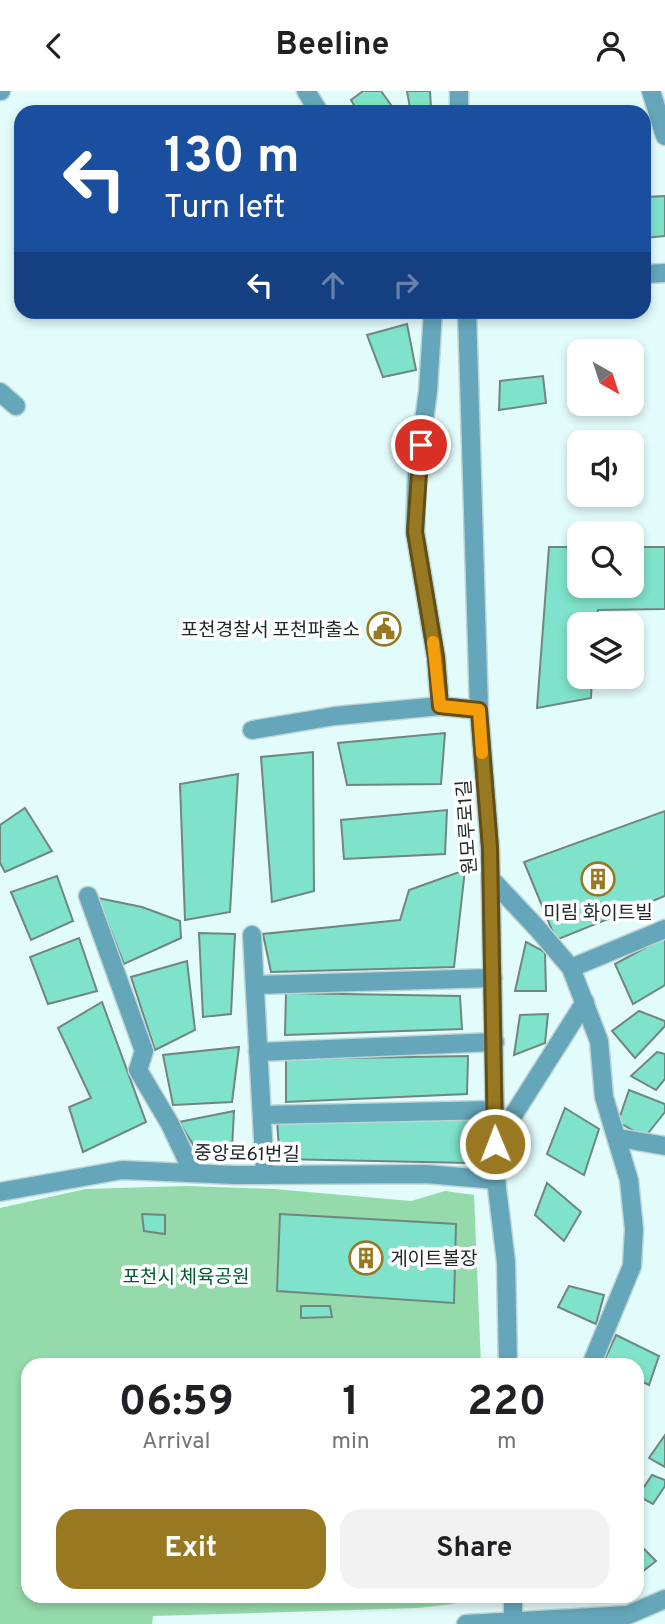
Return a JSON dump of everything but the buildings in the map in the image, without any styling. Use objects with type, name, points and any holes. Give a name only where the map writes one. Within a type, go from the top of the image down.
[{"type":"street","points":[[651,91],[665,136]]},
{"type":"street","points":[[432,319],[428,391],[417,472],[415,532],[436,657],[440,706]]},
{"type":"street","name":"원모루로1길","points":[[467,319],[479,710],[491,879],[496,1180],[506,1262],[508,1358]]},
{"type":"street","points":[[0,392],[16,406]]},
{"type":"street","points":[[252,730],[335,716],[440,706],[479,710]]},
{"type":"street","points":[[491,879],[571,968],[599,1041],[604,1097],[619,1138],[629,1180],[634,1229],[632,1266],[594,1358]]},
{"type":"street","points":[[88,896],[144,1051],[138,1070],[170,1124],[193,1173]]},
{"type":"street","points":[[571,968],[665,929]]},
{"type":"street","points":[[252,935],[265,1175]]},
{"type":"street","points":[[255,985],[493,978]]},
{"type":"street","points":[[495,1144],[556,1043],[585,1002]]},
{"type":"street","points":[[258,1052],[495,1042]]},
{"type":"street","points":[[262,1115],[495,1110]]},
{"type":"street","points":[[619,1138],[665,1146]]},
{"type":"street","name":"중앙로61번길","points":[[0,1192],[122,1170],[265,1175],[426,1174],[496,1180]]},
{"type":"street","points":[[466,1624],[628,1615],[665,1599]]},
{"type":"street","points":[[513,1603],[513,1621]]},
{"type":"green space","name":"포천시 체육공원","points":[[186,1186],[274,1189],[411,1201],[445,1191],[474,1195],[481,1358],[21,1358],[21,1603],[455,1603],[418,1608],[153,1616],[152,1624],[0,1624],[0,1208],[86,1189]]},
{"type":"slow traffic","points":[[433,642],[440,706],[479,710],[482,753]]},
{"type":"place","name":"포천경찰서 포천파출소","points":[[384,629]]},
{"type":"place","name":"미림 화이트빌","points":[[598,879]]},
{"type":"place","name":"게이트볼장","points":[[366,1258]]},
{"type":"route","points":[[421,445],[417,472],[415,532],[436,657],[440,706],[479,710],[490,848],[495,1144]]}]
